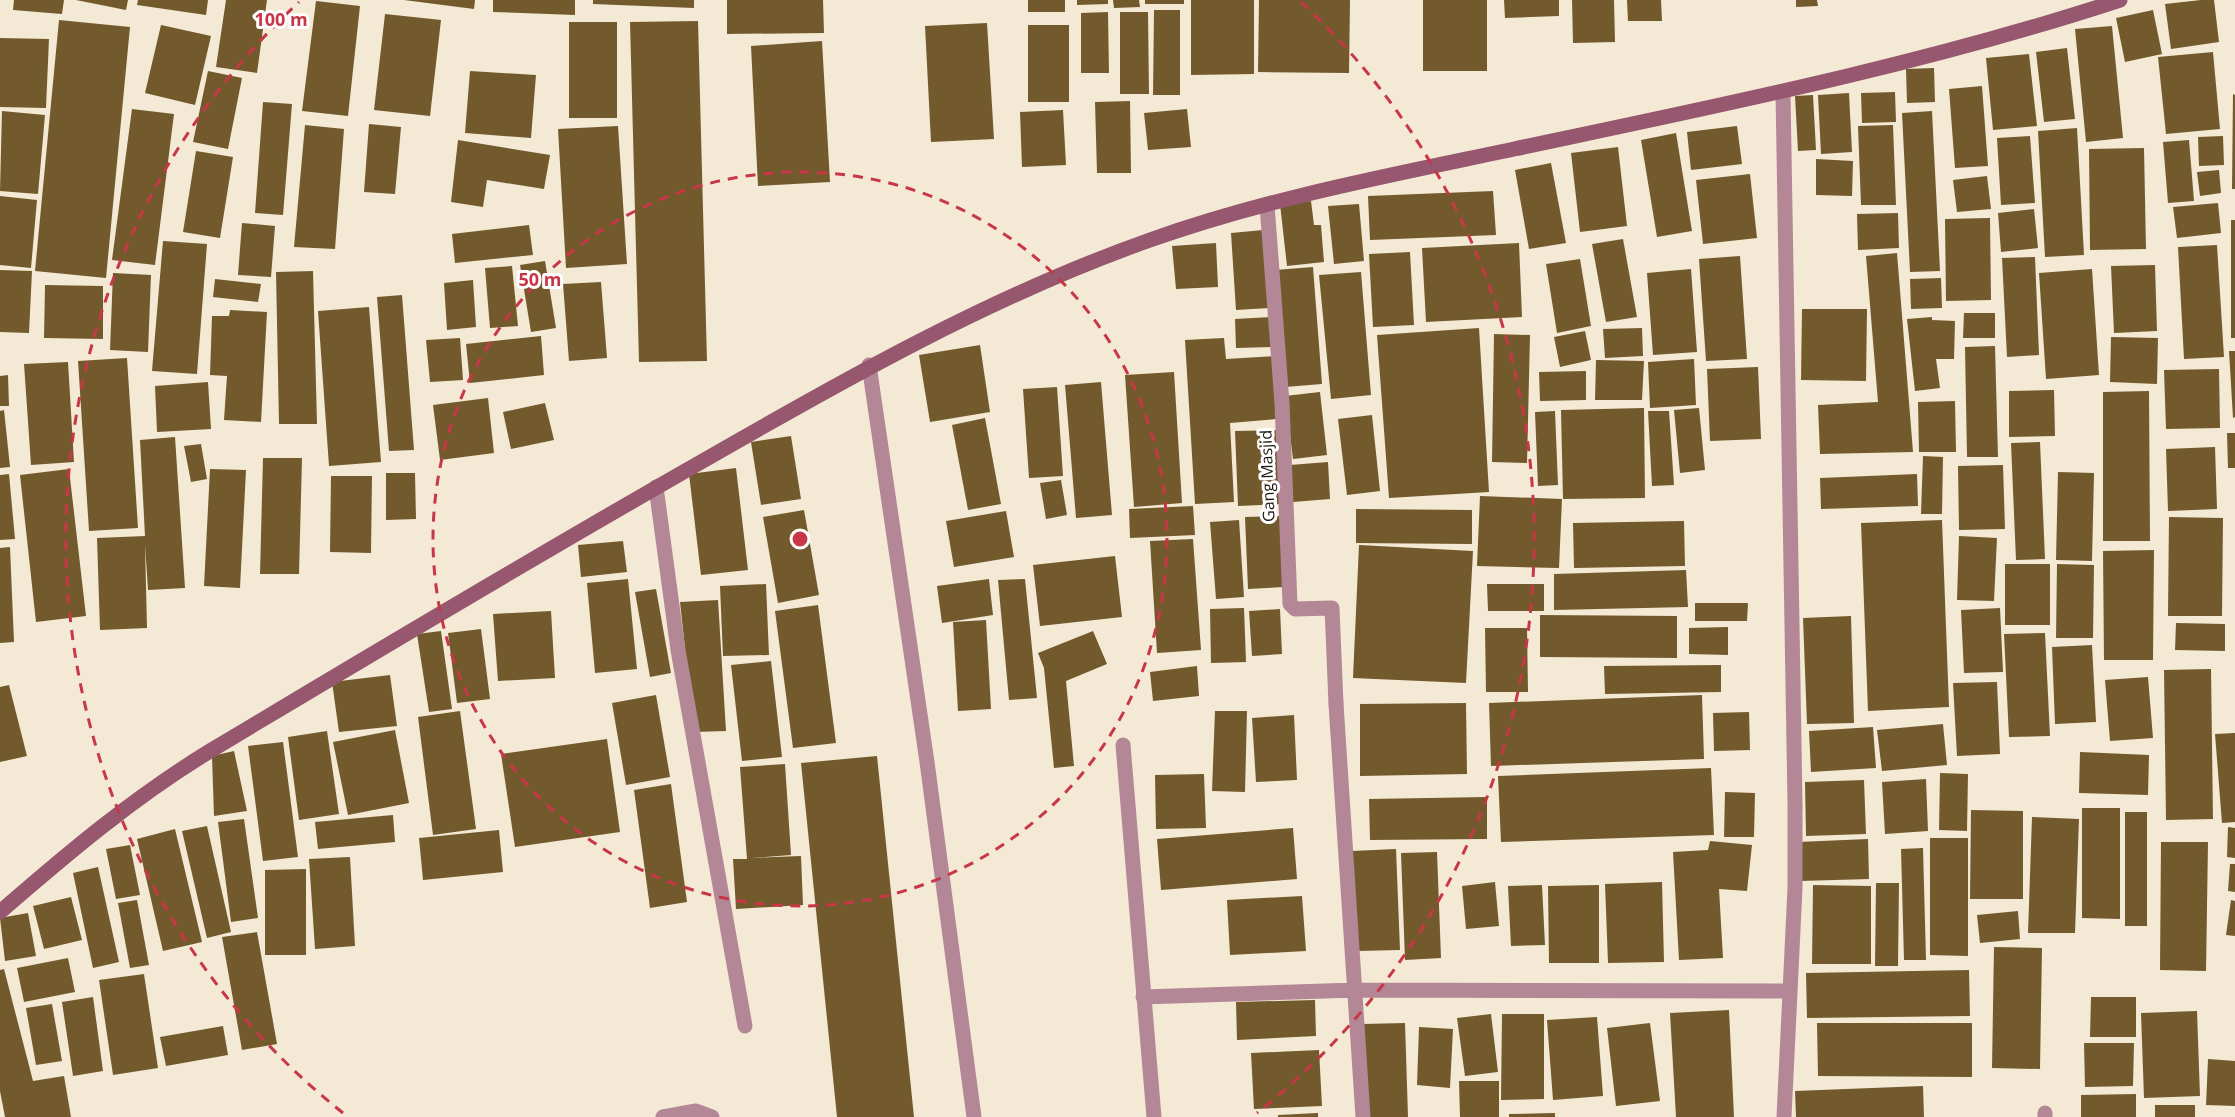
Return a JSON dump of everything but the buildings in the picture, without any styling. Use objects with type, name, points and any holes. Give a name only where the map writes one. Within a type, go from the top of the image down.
[{"type":"street","points":[[0,912],[85,838],[154,785],[656,488],[869,365],[1055,278],[1146,241],[1225,215],[1345,185],[1783,92],[2064,18],[2120,0]]},
{"type":"street","points":[[1783,92],[1795,803],[1784,1117]]},
{"type":"street","name":"Gang Masjid","points":[[1267,205],[1282,403],[1290,604],[1294,609],[1332,608],[1336,704],[1356,990]]},
{"type":"street","points":[[869,365],[928,774],[974,1117]]},
{"type":"street","points":[[656,488],[678,650],[745,1026]]},
{"type":"street","points":[[1123,745],[1154,1117]]},
{"type":"street","points":[[1143,997],[1356,990],[1790,991]]},
{"type":"street","points":[[1356,990],[1363,1117]]},
{"type":"street","points":[[663,1117],[696,1111],[712,1117]]}]
